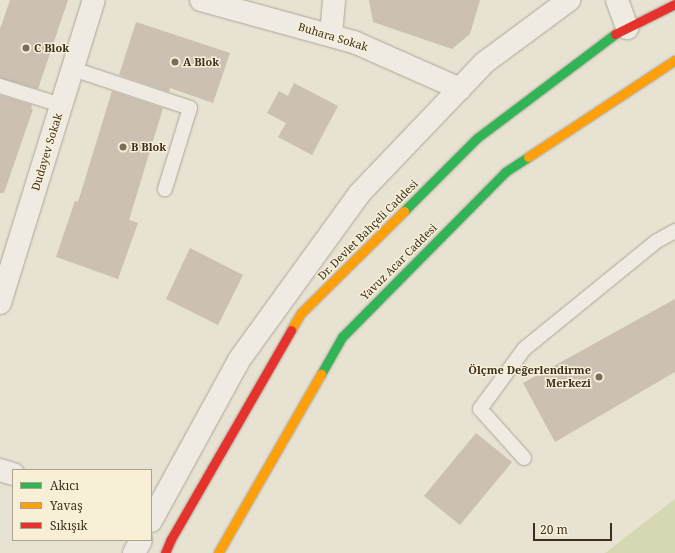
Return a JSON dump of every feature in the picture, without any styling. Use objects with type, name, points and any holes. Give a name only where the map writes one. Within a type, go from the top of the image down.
[{"type":"main road","name":"Dr. Devlet Bahçeli Caddesi","points":[[165,553],[175,532],[301,313],[477,138],[614,34],[675,4]]},
{"type":"main road","name":"Yavuz Acar Caddesi","points":[[218,553],[342,337],[505,172],[675,60]]},
{"type":"street","name":"Dudayev Sokak","points":[[0,303],[94,0]]},
{"type":"street","name":"Buhara Sokak","points":[[201,0],[354,42],[460,88]]},
{"type":"street","points":[[331,35],[334,0]]},
{"type":"street","points":[[152,519],[239,360],[359,194],[484,63],[569,0]]},
{"type":"street","points":[[617,0],[627,28]]},
{"type":"street","points":[[0,470],[12,474]]},
{"type":"street","points":[[134,553],[140,541]]},
{"type":"lane","points":[[73,69],[190,108],[165,189]]},
{"type":"lane","points":[[0,86],[61,105]]},
{"type":"lane","points":[[524,458],[480,409],[524,350],[657,241],[675,231]]},
{"type":"green space","points":[[675,499],[675,553],[605,553]]},
{"type":"building","name":"C Blok","points":[[10,0],[68,0],[38,89],[0,78],[0,29]]},
{"type":"building","points":[[369,0],[480,0],[470,34],[452,49],[373,22]]},
{"type":"building","name":"A Blok","points":[[136,22],[230,53],[213,103],[170,88],[169,92],[119,75]]},
{"type":"building","points":[[294,83],[338,106],[312,155],[278,137],[286,123],[267,113],[279,91],[288,96]]},
{"type":"building","points":[[112,91],[163,108],[129,220],[138,223],[118,279],[56,257],[75,201],[78,202]]},
{"type":"building","points":[[0,95],[32,105],[31,108],[33,109],[4,193],[0,193]]},
{"type":"building","points":[[190,248],[243,275],[218,325],[166,299]]},
{"type":"building","name":"Ölçme Değerlendirme Merkezi","points":[[675,299],[675,372],[555,442],[523,383]]},
{"type":"building","points":[[476,433],[512,462],[460,525],[424,496]]},
{"type":"traffic: fast","points":[[404,211],[477,138],[615,34]]},
{"type":"traffic: fast","points":[[321,374],[342,337],[505,172],[528,157]]},
{"type":"traffic: slow","points":[[528,157],[675,60]]},
{"type":"traffic: slow","points":[[291,330],[301,313],[404,211]]},
{"type":"traffic: slow","points":[[218,553],[321,374]]},
{"type":"traffic: jam","points":[[615,34],[675,4]]},
{"type":"traffic: jam","points":[[165,553],[171,539],[291,330]]},
{"type":"place","name":"C Blok","points":[[26,48]]},
{"type":"place","name":"A Blok","points":[[175,62]]},
{"type":"place","name":"B Blok","points":[[123,147]]},
{"type":"place","name":"Ölçme Değerlendirme Merkezi","points":[[599,377]]}]
